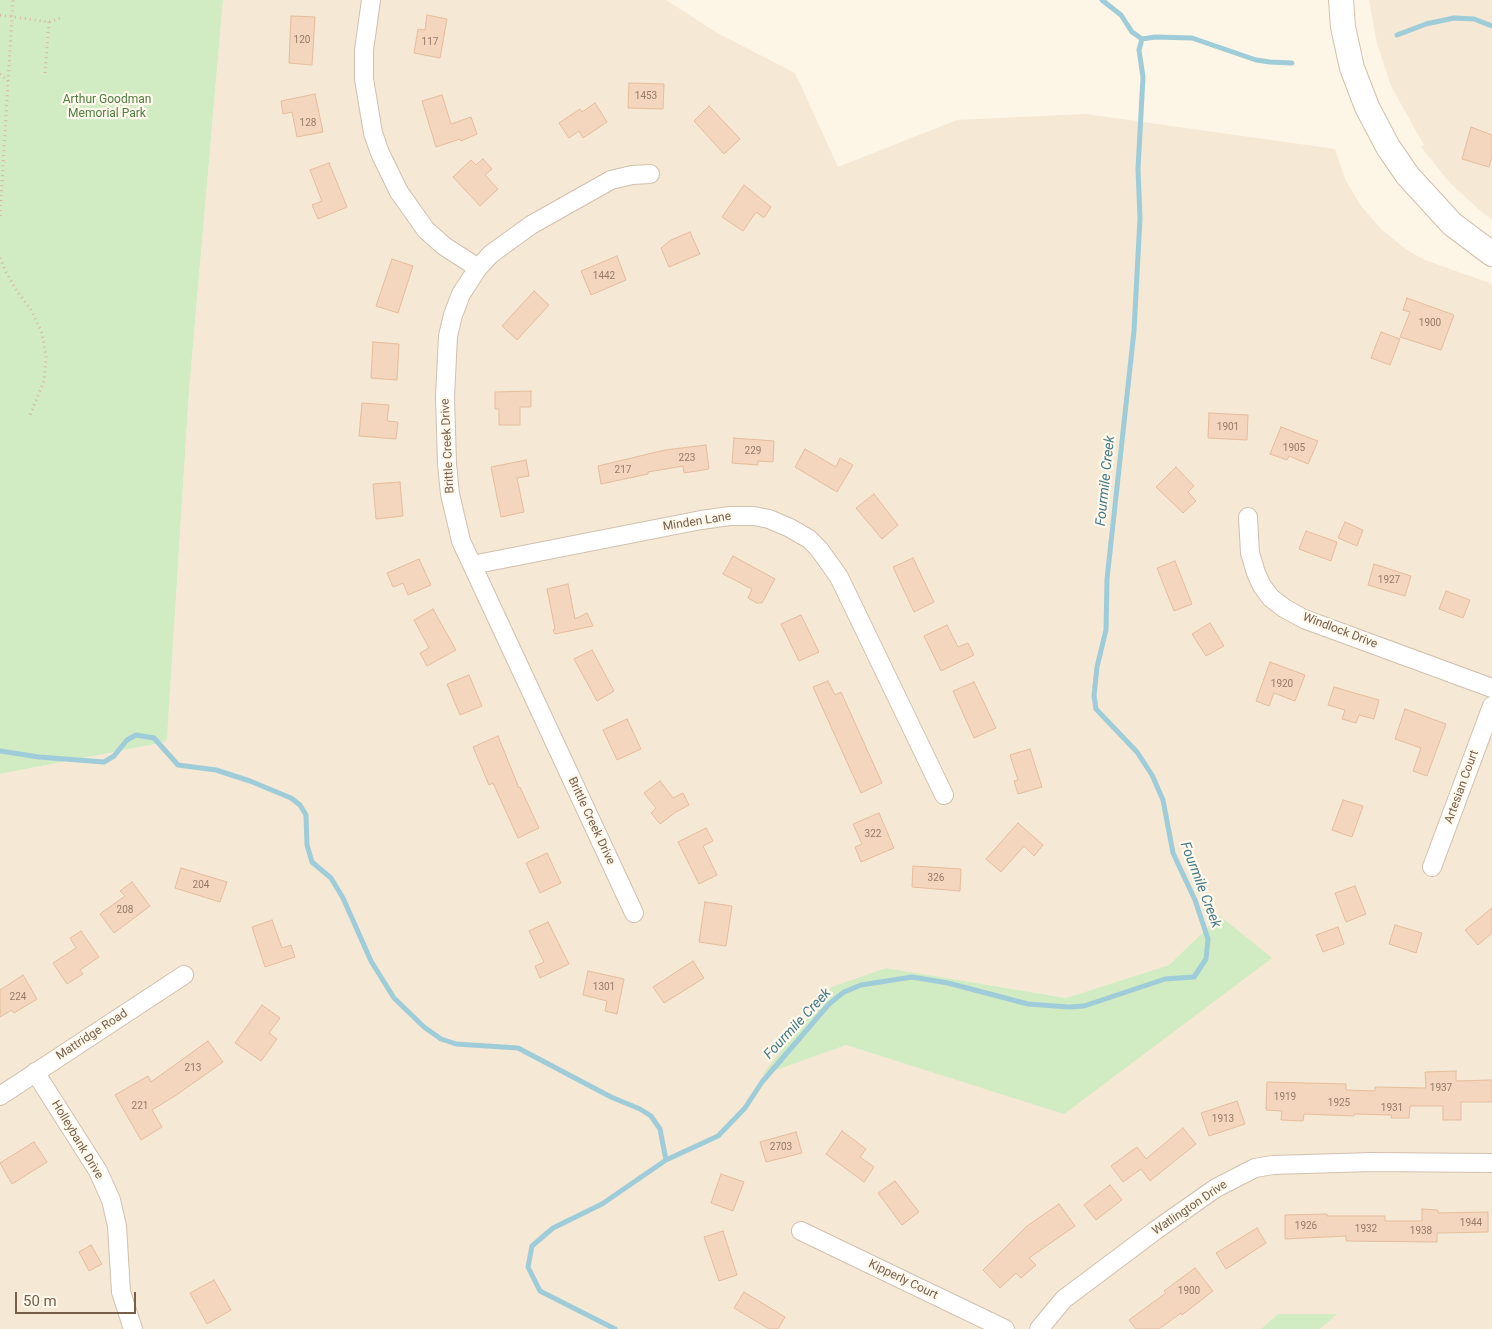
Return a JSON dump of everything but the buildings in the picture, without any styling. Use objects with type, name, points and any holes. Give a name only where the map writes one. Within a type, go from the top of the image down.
[{"type":"main road","points":[[1341,0],[1343,27],[1352,68],[1367,107],[1388,147],[1408,176],[1452,224],[1492,254]]},
{"type":"street","points":[[372,0],[364,50],[364,79],[373,133],[380,153],[399,192],[426,230],[444,246],[478,268]]},
{"type":"street","name":"Brittle Creek Drive","points":[[634,913],[461,541],[450,494],[445,397],[448,336],[453,315],[461,294],[478,268],[491,254],[531,225],[611,180],[632,175],[650,174]]},
{"type":"street","name":"Minden Lane","points":[[472,565],[730,516],[754,516],[769,519],[790,528],[820,549],[839,577],[944,795]]},
{"type":"street","name":"Windlock Drive","points":[[1248,517],[1250,553],[1256,573],[1262,586],[1271,598],[1284,608],[1304,618],[1492,688]]},
{"type":"street","name":"Artesian Court","points":[[1432,868],[1492,706]]},
{"type":"street","name":"Mattridge Road","points":[[0,1096],[184,975]]},
{"type":"street","name":"Holleybank Drive","points":[[35,1072],[98,1170],[111,1200],[117,1226],[121,1292],[134,1329]]},
{"type":"street","name":"Watlington Drive","points":[[1039,1329],[1064,1299],[1216,1188],[1255,1168],[1274,1165],[1372,1162],[1492,1163]]},
{"type":"street","name":"Kipperly Court","points":[[801,1231],[1005,1329]]},
{"type":"path","points":[[0,216],[13,0]]},
{"type":"path","points":[[0,15],[49,22],[60,18]]},
{"type":"path","points":[[45,72],[49,22]]},
{"type":"path","points":[[0,74],[8,80]]},
{"type":"path","points":[[0,258],[15,288],[31,310],[42,333],[46,357],[44,381],[30,415]]},
{"type":"shaded area","points":[[223,0],[666,0],[717,33],[795,73],[838,167],[957,120],[1086,114],[1335,149],[1345,179],[1361,206],[1382,230],[1407,250],[1425,260],[1492,284],[1492,1329],[1320,1329],[1336,1314],[1278,1314],[1261,1329],[0,1329],[0,774],[165,742],[167,739],[189,391]],"holes":[[[1220,916],[1064,1113],[846,1045],[763,1074],[886,968],[1066,998],[1169,965]]]},
{"type":"shaded area","points":[[1369,0],[1492,0],[1492,219],[1450,183],[1421,147],[1424,145],[1391,86],[1377,43]]},
{"type":"green space","name":"Arthur Goodman Memorial Park","points":[[0,0],[223,0],[189,391],[167,739],[165,742],[0,774]]},
{"type":"green space","points":[[1220,916],[1272,958],[1064,1114],[846,1045],[762,1075],[832,987],[886,968],[1066,998],[1169,965]]},
{"type":"green space","points":[[1278,1314],[1337,1314],[1320,1329],[1261,1329]]},
{"type":"waterway","name":"Fourmile Creek","points":[[1102,0],[1121,15],[1132,32],[1142,39]]},
{"type":"waterway","points":[[1397,35],[1426,24],[1454,18],[1474,19],[1492,26]]},
{"type":"waterway","points":[[1142,39],[1155,37],[1192,38],[1256,60],[1292,63]]},
{"type":"waterway","name":"Fourmile Creek","points":[[615,1329],[540,1291],[528,1267],[532,1246],[553,1228],[602,1204],[666,1160],[718,1136],[745,1108],[762,1082],[829,1004],[844,992],[861,985],[912,977],[948,983],[1028,1004],[1069,1007],[1084,1006],[1165,979],[1194,977],[1206,959],[1208,939],[1195,900],[1173,853],[1163,800],[1152,775],[1137,752],[1096,709],[1094,696],[1097,667],[1106,630],[1107,579],[1134,331],[1140,218],[1138,169],[1143,77],[1139,50],[1142,39]]},
{"type":"waterway","points":[[0,751],[39,757],[104,762],[114,756],[127,740],[136,735],[154,738],[178,765],[216,770],[250,781],[291,798],[300,805],[306,815],[307,845],[312,862],[331,878],[343,898],[371,961],[394,998],[424,1027],[441,1039],[456,1044],[518,1048],[611,1097],[640,1109],[651,1116],[660,1129],[666,1160]]}]
